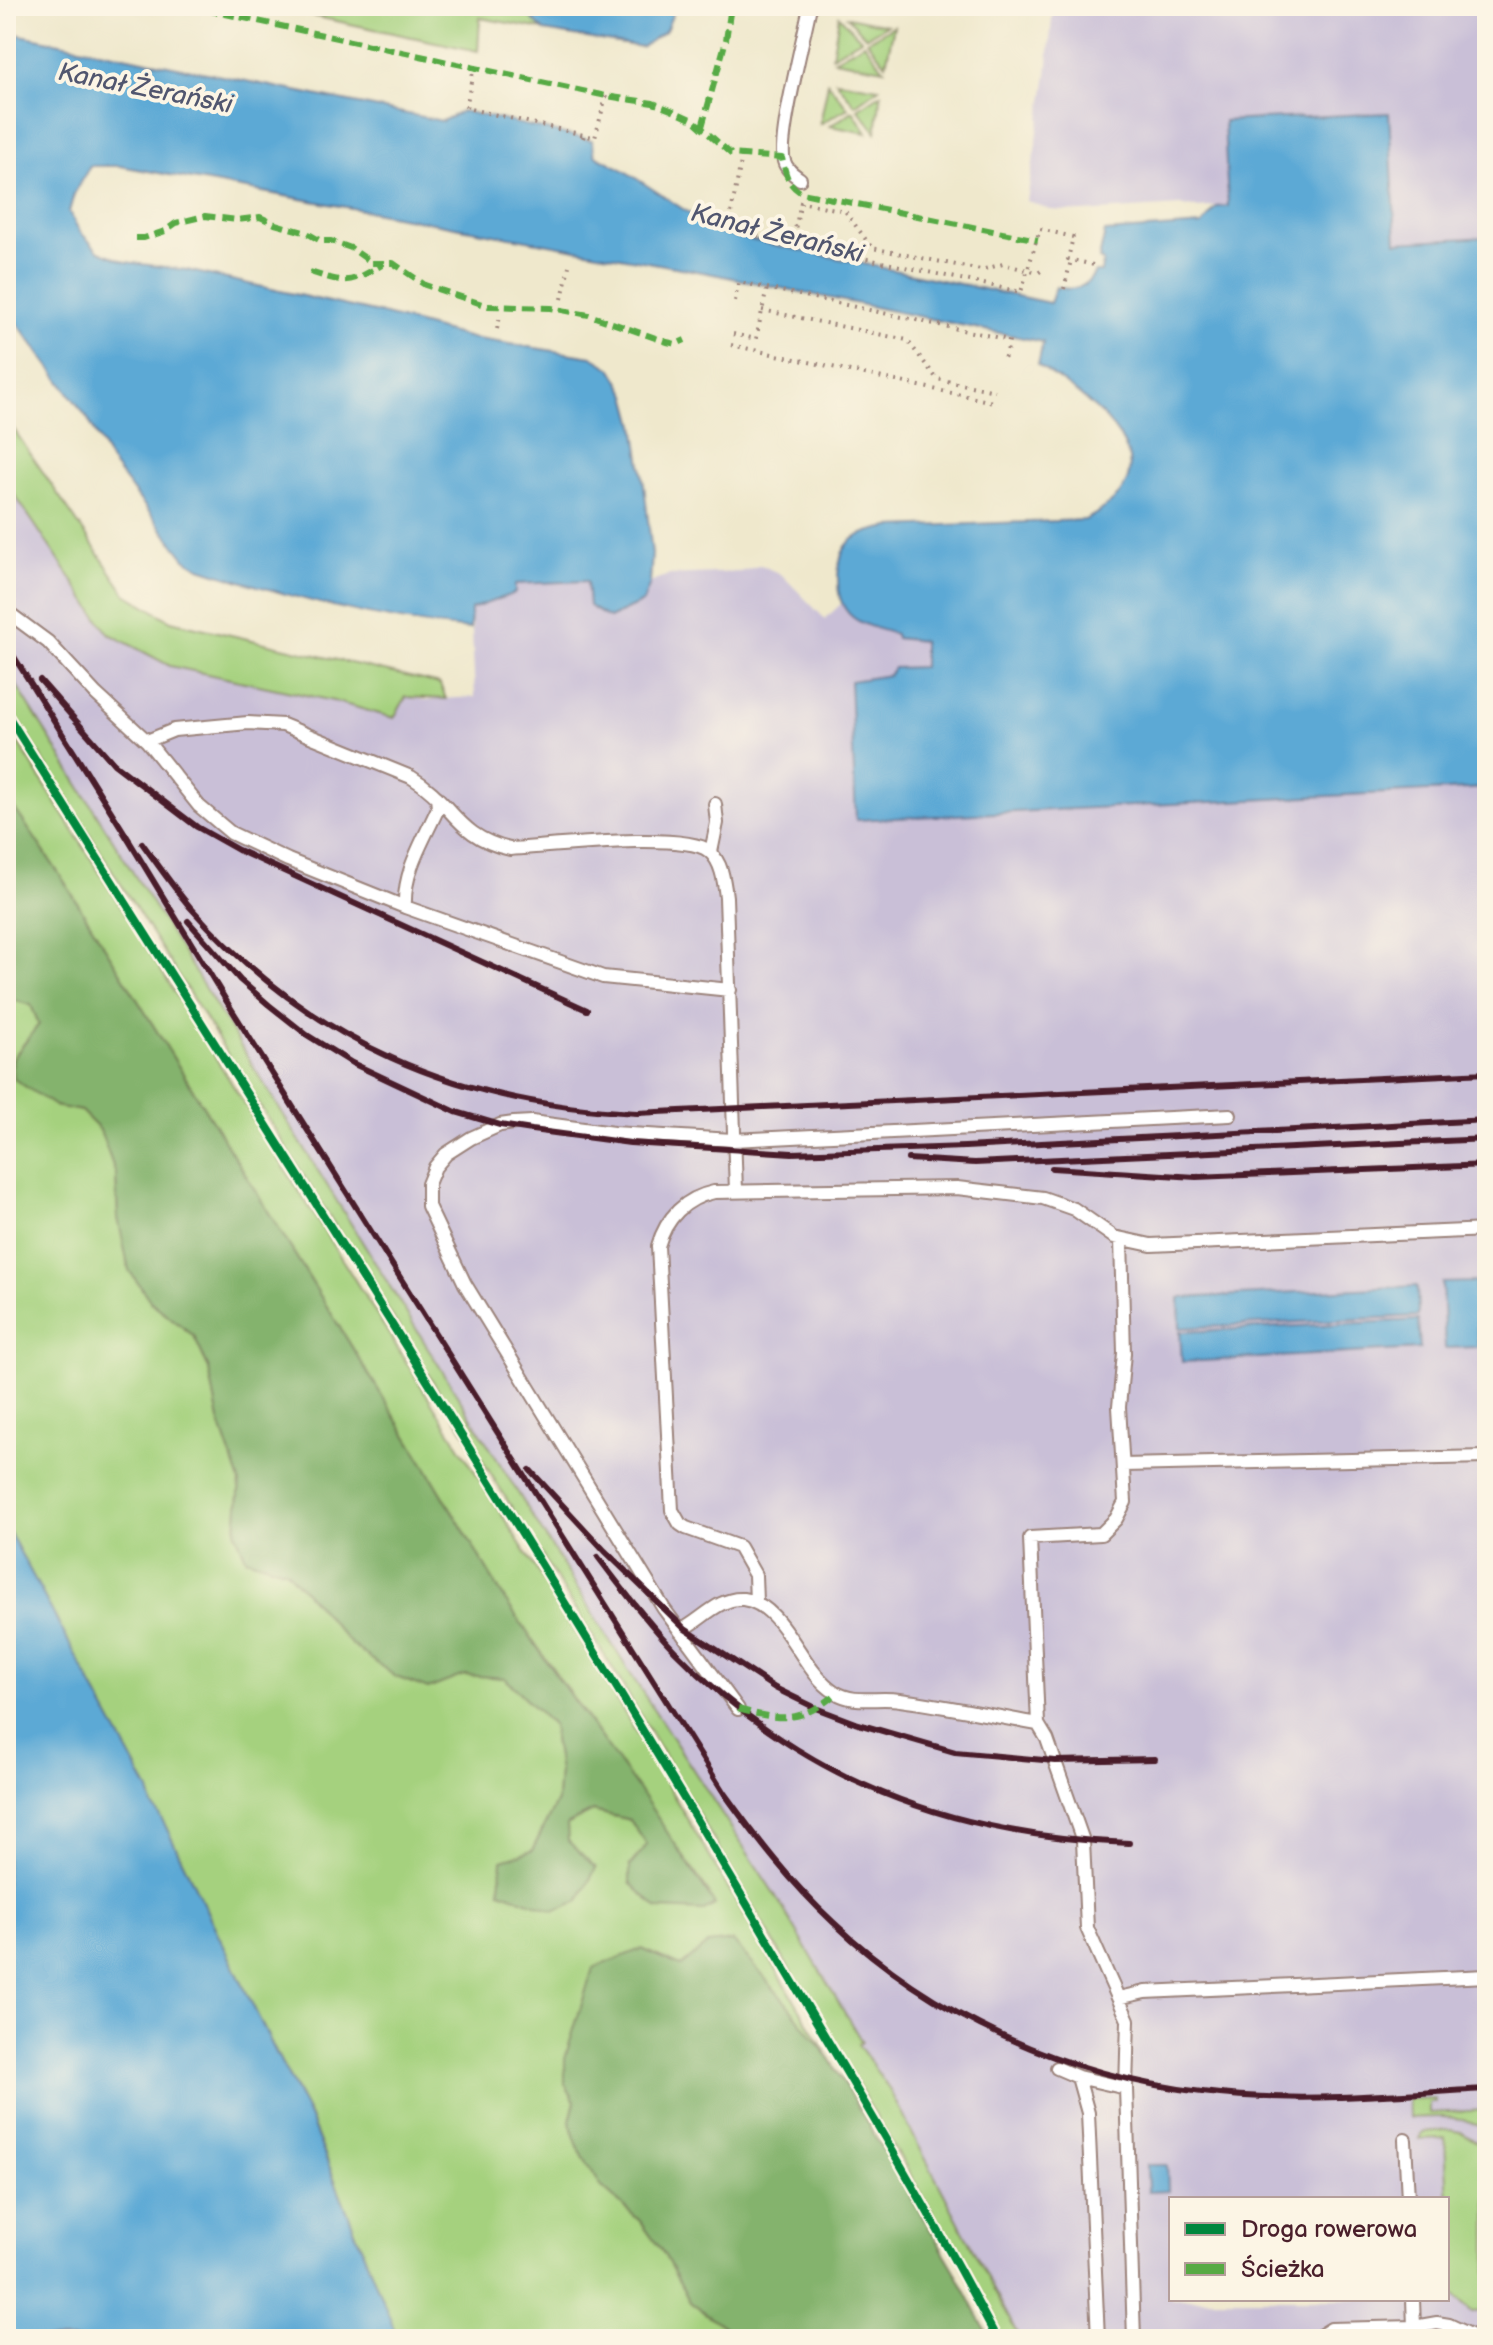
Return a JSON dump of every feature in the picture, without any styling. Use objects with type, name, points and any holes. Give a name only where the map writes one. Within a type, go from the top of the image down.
[{"type":"lane","points":[[800,179],[788,169],[782,158],[810,6]]},
{"type":"lane","points":[[6,611],[48,642],[96,694],[147,741],[199,806],[231,833],[288,860],[405,907],[603,977],[730,990]]},
{"type":"lane","points":[[147,741],[174,730],[248,723],[283,725],[411,777],[427,787],[469,832],[491,845],[510,849],[667,840],[697,845],[711,852],[722,870],[726,897],[736,1191]]},
{"type":"lane","points":[[405,907],[404,889],[409,871],[438,808],[437,797]]},
{"type":"lane","points":[[711,852],[717,823],[715,804]]},
{"type":"lane","points":[[738,1709],[680,1631],[465,1284],[428,1206],[428,1184],[435,1167],[446,1154],[471,1138],[500,1125],[532,1122],[613,1133],[733,1140],[1230,1115]]},
{"type":"lane","points":[[756,1602],[755,1575],[739,1547],[686,1528],[672,1510],[658,1246],[670,1218],[699,1195],[736,1191],[957,1188],[1043,1198],[1074,1209],[1121,1239],[1151,1245],[1487,1230]]},
{"type":"lane","points":[[1121,1239],[1124,1353],[1119,1407],[1125,1502],[1116,1519],[1101,1534],[1030,1538],[1038,1724],[1047,1739],[1083,1841],[1087,1928],[1128,2020],[1126,2088],[1134,2339]]},
{"type":"lane","points":[[1123,1465],[1487,1457]]},
{"type":"lane","points":[[680,1631],[728,1600],[756,1602],[770,1611],[810,1668],[836,1694],[858,1700],[896,1699],[1038,1724]]},
{"type":"lane","points":[[1118,1998],[1145,1992],[1487,1976]]},
{"type":"lane","points":[[1057,2068],[1078,2077],[1126,2088]]},
{"type":"lane","points":[[1078,2077],[1088,2113],[1098,2339]]},
{"type":"lane","points":[[1405,2140],[1408,2197]]},
{"type":"lane","points":[[1413,2301],[1414,2327]]},
{"type":"lane","points":[[1315,2339],[1331,2329],[1414,2327],[1437,2323],[1449,2325],[1479,2339]]},
{"type":"path","points":[[474,66],[466,108],[583,136],[595,138],[606,96]]},
{"type":"path","points":[[742,156],[728,229],[1021,292],[1040,229],[1073,237],[1068,259],[1098,266]]},
{"type":"path","points":[[792,243],[801,202],[845,211],[872,248],[981,270],[1003,264],[1038,273],[1045,268]]},
{"type":"path","points":[[1064,289],[1071,259]]},
{"type":"path","points":[[562,299],[569,266]]},
{"type":"path","points":[[735,301],[739,282],[1009,340],[1002,361]]},
{"type":"path","points":[[733,334],[756,339],[767,288]]},
{"type":"path","points":[[762,310],[907,340],[937,379],[995,391]]},
{"type":"path","points":[[497,329],[500,317]]},
{"type":"path","points":[[731,345],[993,402]]},
{"type":"shaded area","points":[[1053,6],[1487,6],[1487,237],[1396,242],[1388,113],[1228,206],[1082,212],[1051,210],[1027,201],[1047,75]]},
{"type":"shaded area","points":[[6,482],[108,633],[393,717],[406,697],[424,700],[475,697],[471,609],[515,593],[515,584],[588,581],[589,606],[643,602],[650,583],[669,575],[740,572],[761,565],[782,575],[825,619],[842,603],[846,612],[867,625],[896,634],[896,638],[923,641],[923,667],[894,668],[889,675],[850,682],[857,819],[1487,788],[1487,2339],[1020,2339],[890,2091],[858,2044],[861,2041],[777,1898],[628,1670],[6,668]]},
{"type":"green space","points":[[265,6],[554,6],[642,47],[480,18],[478,51]]},
{"type":"green space","points":[[839,16],[861,39],[832,56]]},
{"type":"green space","points":[[848,17],[887,25],[866,37]]},
{"type":"green space","points":[[894,26],[886,64],[867,41]]},
{"type":"green space","points":[[864,43],[884,69],[834,60]]},
{"type":"green space","points":[[836,81],[879,88],[855,105]]},
{"type":"green space","points":[[828,83],[848,108],[820,124]]},
{"type":"green space","points":[[881,94],[876,132],[858,109]]},
{"type":"green space","points":[[853,111],[867,133],[830,126]]},
{"type":"green space","points":[[6,418],[126,594],[171,621],[440,684],[446,699],[406,697],[394,718],[333,701],[170,666],[108,633],[6,482]]},
{"type":"green space","points":[[6,668],[628,1670],[777,1898],[862,2042],[858,2044],[890,2091],[1020,2339],[1001,2339],[961,2261],[613,1669],[6,701]]},
{"type":"green space","points":[[6,723],[598,1668],[829,2058],[787,2004],[708,1944],[681,1966],[641,1949],[565,2084],[575,2101],[570,2122],[601,2186],[640,2221],[664,2254],[690,2302],[724,2327],[727,2339],[398,2339],[309,2115],[153,1806],[149,1791],[6,1526],[6,998],[31,1005],[39,1024],[12,1059],[55,1106],[81,1111],[100,1130],[116,1174],[118,1218],[151,1302],[194,1336],[209,1369],[219,1420],[240,1481],[236,1533],[246,1558],[287,1571],[351,1644],[428,1689],[464,1674],[505,1678],[552,1725],[559,1771],[557,1801],[532,1851],[567,1841],[567,1824],[592,1811],[630,1820],[647,1845],[630,1865],[709,1893],[505,1600],[64,881],[6,796]]},
{"type":"green space","points":[[6,796],[64,881],[505,1600],[644,1797],[715,1905],[704,1911],[658,1909],[630,1883],[630,1866],[647,1845],[630,1820],[593,1811],[567,1824],[568,1841],[596,1868],[579,1901],[554,1911],[500,1891],[502,1860],[532,1851],[557,1801],[559,1771],[552,1725],[505,1678],[464,1675],[428,1689],[396,1677],[351,1644],[287,1571],[246,1558],[236,1533],[240,1481],[219,1420],[209,1369],[194,1336],[151,1302],[129,1270],[118,1218],[116,1174],[100,1130],[81,1111],[55,1106],[14,1079],[12,1060],[39,1024],[31,1005],[6,998]]},
{"type":"green space","points":[[733,1941],[829,2058],[955,2271],[990,2339],[727,2339],[724,2327],[690,2302],[664,2254],[640,2221],[601,2186],[579,2150],[570,2122],[575,2101],[565,2084],[565,2058],[593,1968],[641,1949],[681,1966],[708,1944]]},
{"type":"green space","points":[[1434,2098],[1435,2102],[1429,2102],[1429,2113],[1487,2110],[1487,2131],[1459,2119],[1409,2118],[1408,2099]]},
{"type":"green space","points":[[1422,2132],[1461,2132],[1487,2149],[1487,2311],[1472,2312],[1452,2293],[1445,2138],[1419,2139]]},
{"type":"water","points":[[520,6],[676,6],[666,30],[642,47],[544,31]]},
{"type":"water","name":"Kanał Żerański","points":[[6,32],[442,121],[463,111],[592,140],[595,155],[622,169],[712,228],[713,232],[1050,303],[1056,287],[1079,287],[1088,282],[1095,272],[1101,272],[1103,261],[1099,259],[1105,232],[1202,225],[1217,207],[1228,206],[1224,121],[1389,113],[1396,242],[1487,237],[1487,788],[856,820],[850,681],[889,675],[894,668],[923,667],[923,641],[896,638],[895,634],[862,623],[846,610],[840,600],[839,567],[850,541],[867,532],[890,527],[1085,520],[1114,500],[1128,479],[1129,458],[1120,437],[1083,398],[1038,365],[1043,342],[708,273],[120,166],[90,166],[74,194],[69,212],[80,232],[99,251],[126,262],[187,270],[374,312],[471,338],[592,357],[612,369],[627,395],[644,485],[652,554],[650,583],[643,602],[609,618],[589,606],[587,581],[515,584],[515,593],[471,609],[470,629],[401,620],[334,606],[200,568],[185,559],[111,462],[88,419],[15,320],[6,299]]},
{"type":"water","points":[[1475,1282],[1478,1347],[1445,1348],[1442,1283]]},
{"type":"water","points":[[1417,1286],[1418,1316],[1180,1328],[1179,1298]]},
{"type":"water","points":[[1418,1320],[1420,1349],[1182,1362],[1180,1332]]},
{"type":"water","points":[[6,1526],[149,1791],[153,1806],[309,2116],[398,2339],[6,2339]]},
{"type":"water","points":[[1147,2165],[1167,2165],[1168,2191],[1148,2192]]},
{"type":"railway","points":[[6,644],[129,840]]},
{"type":"railway","points":[[40,680],[114,764],[197,827],[238,850],[587,1010]]},
{"type":"railway","points":[[123,831],[227,1002],[724,1793],[775,1860],[833,1922],[872,1956],[958,2013],[1004,2037],[1101,2072],[1151,2084],[1237,2096],[1344,2097],[1487,2089]]},
{"type":"railway","points":[[142,843],[190,907],[237,955],[286,995],[337,1030],[392,1058],[449,1080],[509,1097],[637,1113],[1487,1073]]},
{"type":"railway","points":[[188,921],[240,980],[307,1035],[352,1063],[456,1112],[500,1125],[532,1130],[630,1143],[792,1153],[1487,1120]]},
{"type":"railway","points":[[908,1159],[975,1163],[1487,1139]]},
{"type":"railway","points":[[1052,1168],[1196,1177],[1487,1165]]},
{"type":"railway","points":[[530,1470],[605,1551],[685,1629],[775,1688],[818,1709],[955,1752],[1055,1761],[1155,1759]]},
{"type":"railway","points":[[598,1557],[665,1640],[723,1696],[774,1734],[827,1767],[882,1793],[940,1813],[1000,1828],[1063,1838],[1129,1843]]},
{"type":"marked path","points":[[188,6],[606,96],[653,103],[693,120],[731,154],[782,158],[790,183],[802,193],[1038,240]]},
{"type":"marked path","points":[[702,127],[726,40],[731,6]]},
{"type":"marked path","points":[[136,238],[144,238],[165,231],[176,223],[205,216],[238,220],[260,217],[321,241],[351,248],[372,263],[393,263],[425,285],[488,306],[551,308],[589,315],[667,342],[676,344],[685,340]]},
{"type":"marked path","points":[[310,272],[348,280],[382,265]]},
{"type":"marked path","points":[[738,1709],[767,1716],[790,1717],[812,1710],[836,1694]]},
{"type":"cycle path","points":[[6,713],[560,1594],[871,2114],[997,2339]]}]
